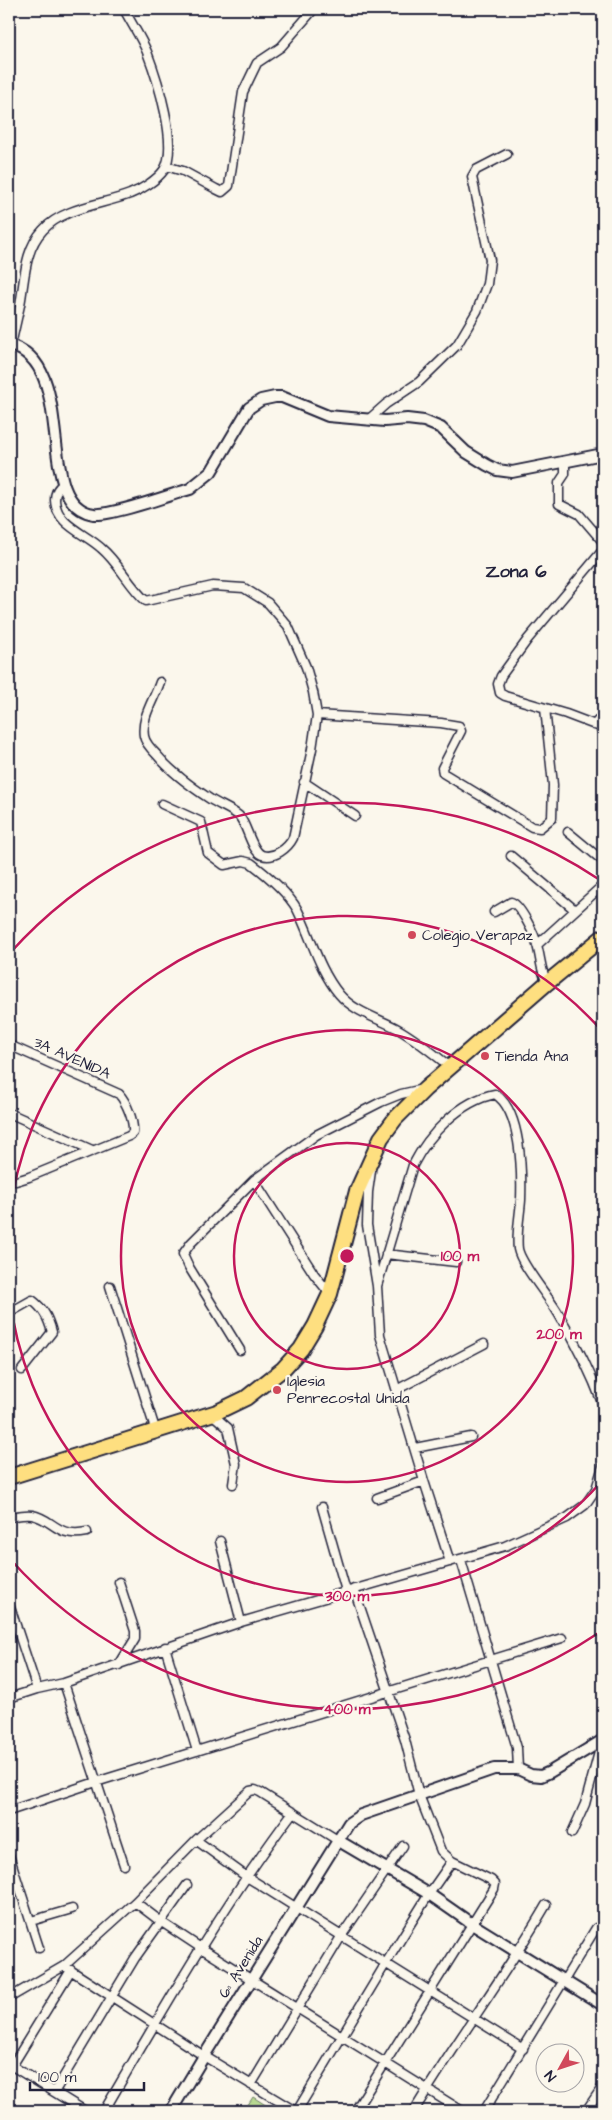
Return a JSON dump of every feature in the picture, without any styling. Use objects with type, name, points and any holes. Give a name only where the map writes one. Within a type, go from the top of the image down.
[{"type":"highway","points":[[9,1477],[212,1414],[246,1398],[283,1369],[301,1349],[315,1326],[330,1294],[357,1191],[381,1138],[395,1119],[450,1067],[603,937]]},
{"type":"street","points":[[124,9],[146,51],[163,104],[170,150],[166,166],[163,172],[147,185],[131,194],[90,206],[57,219],[42,230],[28,256],[20,305],[10,345],[31,356],[44,375],[48,386],[64,484],[76,505],[88,513],[95,514],[109,512],[190,489],[211,472],[249,408],[267,398],[282,397],[328,416],[368,420],[424,421],[441,428],[466,452],[497,470],[512,472],[566,463],[603,454]]},
{"type":"street","points":[[166,166],[183,171],[222,192],[226,190],[229,186],[243,92],[248,80],[257,63],[281,46],[314,9]]},
{"type":"street","points":[[368,420],[386,404],[419,382],[457,345],[472,320],[487,284],[490,260],[472,177],[476,170],[507,154]]},
{"type":"street","points":[[566,463],[565,474],[559,483],[559,504],[579,514],[603,542]]},
{"type":"street","points":[[64,484],[59,487],[55,496],[57,508],[63,519],[101,548],[146,601],[213,586],[244,588],[268,602],[288,626],[313,692],[317,714],[302,799],[289,845],[276,854],[262,856],[257,851],[239,816],[204,795],[176,774],[153,751],[144,739],[143,724],[160,682]]},
{"type":"street","points":[[603,550],[528,639],[501,676],[498,684],[500,693],[511,698],[603,728]]},
{"type":"street","points":[[317,714],[459,726],[461,731],[442,768],[443,773],[532,827],[540,828],[552,818],[552,785],[545,708]]},
{"type":"street","points":[[594,725],[603,715]]},
{"type":"street","points":[[304,782],[355,816]]},
{"type":"street","points":[[162,804],[201,822],[208,853],[224,865],[243,861],[251,863],[292,902],[325,974],[341,996],[353,1007],[397,1028],[425,1045],[450,1067]]},
{"type":"street","points":[[568,832],[603,862]]},
{"type":"street","points":[[511,856],[575,910]]},
{"type":"street","points":[[538,945],[603,885]]},
{"type":"street","points":[[494,912],[511,902],[519,906],[538,945],[541,969],[546,984]]},
{"type":"street","name":"3A AVENIDA","points":[[9,1045],[115,1092],[123,1099],[133,1126],[133,1133],[92,1150]]},
{"type":"street","points":[[240,1350],[189,1267],[184,1254],[191,1243],[254,1180],[316,1135],[381,1102],[401,1094],[425,1089]]},
{"type":"street","points":[[376,1286],[413,1165],[420,1150],[447,1120],[472,1101],[495,1094],[502,1098],[511,1112],[521,1168],[518,1250],[576,1345],[593,1378],[603,1405]]},
{"type":"street","points":[[9,1113],[92,1150]]},
{"type":"street","points":[[12,1180],[92,1150]]},
{"type":"street","points":[[374,1156],[368,1192],[367,1225],[376,1286],[380,1335],[450,1562]]},
{"type":"street","points":[[254,1180],[314,1274],[330,1294]]},
{"type":"street","points":[[386,1254],[456,1262]]},
{"type":"street","points":[[110,1286],[156,1432]]},
{"type":"street","points":[[9,1312],[32,1300],[48,1317],[52,1332],[22,1370]]},
{"type":"street","points":[[398,1389],[484,1344]]},
{"type":"street","points":[[212,1414],[228,1428],[236,1464],[233,1484]]},
{"type":"street","points":[[415,1448],[471,1437]]},
{"type":"street","points":[[9,1698],[119,1665],[241,1622],[505,1546],[567,1518],[585,1505],[596,1489],[603,1466]]},
{"type":"street","points":[[377,1498],[424,1481]]},
{"type":"street","points":[[322,1507],[350,1590],[406,1740],[419,1796],[441,1851],[452,1861],[491,1880],[495,1884],[472,1924],[354,2111]]},
{"type":"street","points":[[9,1516],[32,1515],[41,1518],[56,1529],[68,1533],[87,1532]]},
{"type":"street","points":[[220,1541],[241,1622]]},
{"type":"street","points":[[461,1560],[517,1748],[518,1770]]},
{"type":"street","points":[[119,1582],[135,1631],[135,1639],[119,1665]]},
{"type":"street","points":[[9,1604],[37,1689]]},
{"type":"street","points":[[9,1810],[562,1638]]},
{"type":"street","points":[[166,1648],[197,1751]]},
{"type":"street","points":[[64,1683],[124,1865]]},
{"type":"street","points":[[572,1833],[586,1804],[602,1740]]},
{"type":"street","name":"6ª Avenida","points":[[171,2111],[349,1823],[356,1818],[494,1769],[518,1770],[531,1775],[541,1776],[602,1740]]},
{"type":"street","points":[[9,1998],[64,1966],[135,1902],[196,1840],[250,1792],[255,1790],[429,1894],[472,1924],[603,2005]]},
{"type":"street","points":[[104,2111],[201,1948],[265,1849],[293,1812]]},
{"type":"street","points":[[196,1840],[247,1878],[342,1935],[523,2049]]},
{"type":"street","points":[[251,2084],[342,1935],[403,1846]]},
{"type":"street","points":[[9,1855],[39,1948]]},
{"type":"street","points":[[64,1966],[204,2056],[296,2111],[429,1894],[452,1861]]},
{"type":"street","points":[[55,2091],[135,1958],[187,1885]]},
{"type":"street","points":[[135,1902],[201,1948],[462,2111]]},
{"type":"street","points":[[414,2111],[474,2017],[518,1953],[546,1905]]},
{"type":"street","points":[[31,1921],[72,1909]]},
{"type":"street","points":[[484,2111],[596,1928]]},
{"type":"street","points":[[71,1970],[10,2065],[85,2111]]},
{"type":"street","points":[[586,2111],[603,2086]]},
{"type":"green space","points":[[253,2097],[275,2111],[244,2111]]},
{"type":"place","name":"Colegio Verapaz","points":[[412,935]]},
{"type":"place","name":"Tienda Ana","points":[[485,1056]]},
{"type":"place","name":"Iglesia Penrecostal Unida","points":[[277,1390]]},
{"type":"district","name":"Zona 6","points":[[516,571]]}]
